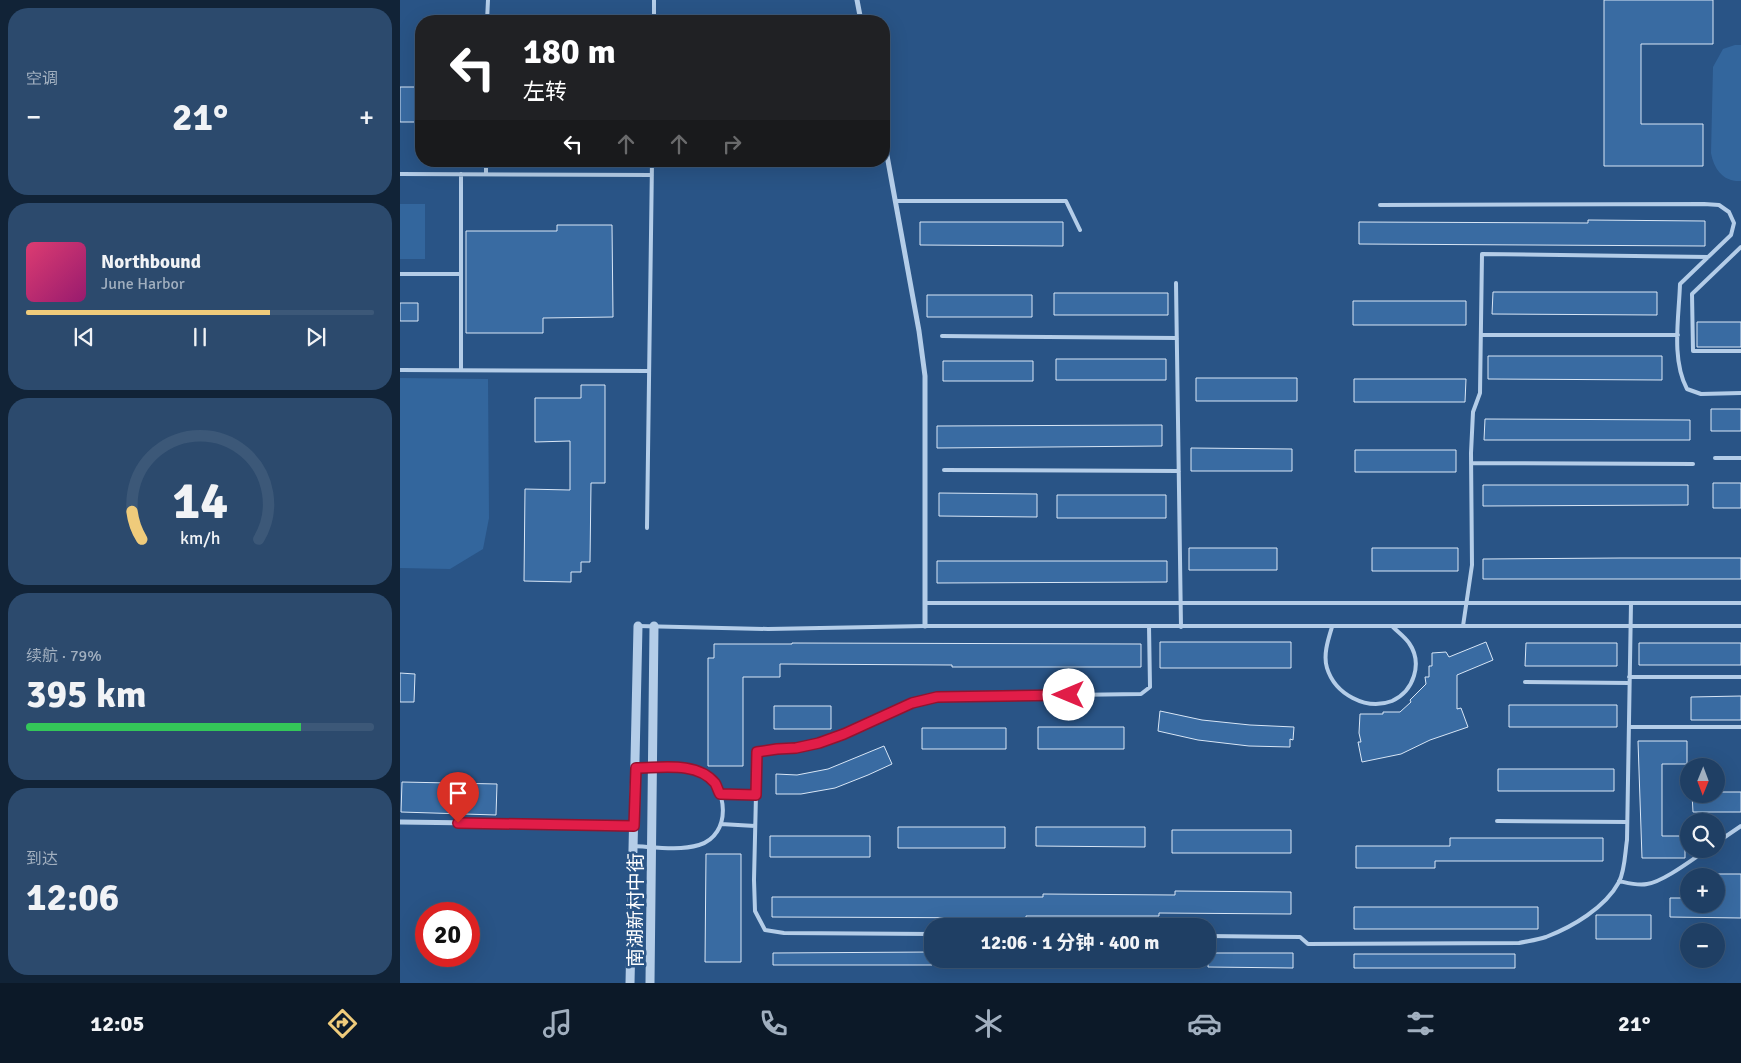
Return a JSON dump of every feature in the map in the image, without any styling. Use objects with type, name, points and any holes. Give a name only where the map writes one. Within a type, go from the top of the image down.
[{"type":"street","points":[[857,0],[860,15]]},
{"type":"street","points":[[889,167],[919,330],[925,376],[925,626]]},
{"type":"street","points":[[630,983],[638,626]]},
{"type":"street","name":"南湖新村中街","points":[[650,983],[654,626]]},
{"type":"street","points":[[400,822],[634,826]]},
{"type":"lane","points":[[487,15],[488,0]]},
{"type":"lane","points":[[654,0],[654,15]]},
{"type":"lane","points":[[486,167],[486,174]]},
{"type":"lane","points":[[647,528],[652,167]]},
{"type":"lane","points":[[400,174],[652,175]]},
{"type":"lane","points":[[461,370],[462,174]]},
{"type":"lane","points":[[896,201],[1066,201],[1080,230]]},
{"type":"lane","points":[[1380,205],[1718,205],[1729,212],[1734,223],[1731,234],[1680,284],[1678,349],[1681,379],[1687,389],[1701,394],[1741,393]]},
{"type":"lane","points":[[1741,247],[1692,294],[1693,350],[1741,351]]},
{"type":"lane","points":[[1463,626],[1472,564],[1471,463],[1473,412],[1480,393],[1482,254],[1708,257]]},
{"type":"lane","points":[[400,274],[461,274]]},
{"type":"lane","points":[[1176,283],[1181,627]]},
{"type":"lane","points":[[1481,336],[1678,335]]},
{"type":"lane","points":[[942,336],[1177,338]]},
{"type":"lane","points":[[400,370],[649,371]]},
{"type":"lane","points":[[1715,458],[1741,458]]},
{"type":"lane","points":[[1471,463],[1692,464]]},
{"type":"lane","points":[[944,470],[1179,470]]},
{"type":"lane","points":[[925,603],[1741,603]]},
{"type":"lane","points":[[1216,936],[1300,937],[1308,944],[1519,943],[1544,938],[1589,914],[1608,898],[1619,881],[1625,857],[1631,603]]},
{"type":"lane","points":[[638,626],[768,629],[925,626],[1741,626]]},
{"type":"lane","points":[[924,934],[784,933],[765,930],[755,911],[757,752],[796,748],[819,743],[844,734],[912,703],[937,697],[1141,694],[1150,687],[1150,626]]},
{"type":"lane","points":[[1332,627],[1326,648],[1327,668],[1339,688],[1356,701],[1380,704],[1392,701],[1404,693],[1413,680],[1416,668],[1415,656],[1409,643],[1393,627]]},
{"type":"lane","points":[[1629,677],[1741,677]]},
{"type":"lane","points":[[1524,682],[1629,683]]},
{"type":"lane","points":[[1629,727],[1741,728]]},
{"type":"lane","points":[[634,846],[683,847],[699,845],[717,834],[723,811],[720,794],[715,783],[701,772],[681,768],[636,768]]},
{"type":"lane","points":[[720,794],[756,795]]},
{"type":"lane","points":[[1497,821],[1627,822]]},
{"type":"lane","points":[[721,824],[755,826]]},
{"type":"lane","points":[[1725,837],[1741,826]]},
{"type":"lane","points":[[1619,881],[1647,884],[1658,881],[1694,858]]},
{"type":"shaded area","points":[[1741,45],[1741,181],[1724,177],[1714,164],[1711,153],[1713,67],[1723,49]]},
{"type":"shaded area","points":[[400,204],[425,204],[425,259],[400,259]]},
{"type":"shaded area","points":[[400,378],[488,379],[489,518],[483,549],[450,569],[400,568]]},
{"type":"building","points":[[1604,0],[1713,0],[1713,44],[1641,44],[1641,124],[1703,124],[1703,166],[1604,166]]},
{"type":"building","points":[[400,87],[415,87],[415,122],[400,122]]},
{"type":"building","points":[[1588,220],[1705,221],[1705,246],[1359,244],[1359,222],[1588,223]]},
{"type":"building","points":[[920,222],[1063,222],[1063,246],[920,245]]},
{"type":"building","points":[[557,225],[612,225],[613,317],[543,318],[543,333],[466,333],[466,231],[557,231]]},
{"type":"building","points":[[1493,292],[1657,292],[1657,315],[1492,314]]},
{"type":"building","points":[[1054,293],[1168,293],[1168,315],[1054,315]]},
{"type":"building","points":[[927,295],[1032,295],[1032,317],[927,317]]},
{"type":"building","points":[[1353,301],[1466,301],[1466,325],[1353,325]]},
{"type":"building","points":[[400,303],[418,303],[418,321],[400,321]]},
{"type":"building","points":[[1697,322],[1741,322],[1741,347],[1697,347]]},
{"type":"building","points":[[1488,356],[1662,356],[1662,380],[1488,379]]},
{"type":"building","points":[[1056,359],[1166,359],[1166,380],[1056,380]]},
{"type":"building","points":[[943,361],[1033,361],[1033,381],[943,381]]},
{"type":"building","points":[[1196,378],[1297,378],[1297,401],[1196,401]]},
{"type":"building","points":[[1354,379],[1466,379],[1465,402],[1354,402]]},
{"type":"building","points":[[581,385],[605,385],[605,483],[591,483],[590,562],[581,562],[581,572],[571,572],[571,582],[524,581],[525,489],[570,490],[570,441],[535,442],[535,398],[581,398]]},
{"type":"building","points":[[1711,409],[1741,409],[1741,431],[1711,431]]},
{"type":"building","points":[[1485,419],[1690,420],[1690,440],[1484,440]]},
{"type":"building","points":[[1162,425],[1162,446],[937,448],[937,426]]},
{"type":"building","points":[[1191,448],[1292,449],[1292,471],[1191,471]]},
{"type":"building","points":[[1355,450],[1456,450],[1456,472],[1355,472]]},
{"type":"building","points":[[1713,483],[1741,483],[1741,508],[1713,508]]},
{"type":"building","points":[[1483,485],[1688,485],[1688,505],[1483,506]]},
{"type":"building","points":[[939,493],[1037,494],[1037,517],[939,516]]},
{"type":"building","points":[[1057,495],[1166,495],[1166,518],[1057,518]]},
{"type":"building","points":[[1189,548],[1277,548],[1277,570],[1189,570]]},
{"type":"building","points":[[1372,548],[1458,548],[1458,571],[1372,571]]},
{"type":"building","points":[[1741,558],[1741,579],[1483,579],[1483,559]]},
{"type":"building","points":[[937,561],[1167,561],[1167,582],[937,583]]},
{"type":"building","points":[[1160,642],[1291,642],[1291,668],[1160,668]]},
{"type":"building","points":[[1486,642],[1493,660],[1457,675],[1457,709],[1461,708],[1468,727],[1430,740],[1401,754],[1362,762],[1358,742],[1361,742],[1359,733],[1360,714],[1400,712],[1426,684],[1425,677],[1429,677],[1429,666],[1432,666],[1432,653],[1446,652],[1449,657]]},
{"type":"building","points":[[1526,643],[1617,643],[1617,666],[1525,666]]},
{"type":"building","points":[[1639,643],[1741,643],[1741,665],[1639,665]]},
{"type":"building","points":[[714,644],[1141,644],[1141,667],[952,667],[952,665],[780,664],[780,677],[743,677],[743,766],[708,766],[708,658],[714,658]]},
{"type":"building","points":[[400,673],[415,674],[414,702],[400,702]]},
{"type":"building","points":[[1741,696],[1741,720],[1691,720],[1691,697]]},
{"type":"building","points":[[1509,705],[1617,705],[1617,727],[1509,727]]},
{"type":"building","points":[[774,706],[831,706],[831,729],[774,729]]},
{"type":"building","points":[[1160,711],[1202,720],[1294,727],[1293,740],[1290,739],[1290,747],[1249,746],[1198,740],[1158,731]]},
{"type":"building","points":[[1038,727],[1124,727],[1124,749],[1038,749]]},
{"type":"building","points":[[922,728],[1006,728],[1006,749],[922,749]]},
{"type":"building","points":[[1638,741],[1687,741],[1687,758],[1680,758],[1680,764],[1662,764],[1662,836],[1680,836],[1680,858],[1642,858]]},
{"type":"building","points":[[884,746],[892,764],[868,775],[835,788],[801,794],[776,794],[776,774],[797,775],[828,769]]},
{"type":"building","points":[[1498,769],[1614,769],[1614,791],[1498,791]]},
{"type":"building","points":[[402,782],[497,784],[496,815],[401,812]]},
{"type":"building","points":[[1725,792],[1741,792],[1741,812],[1693,812],[1692,803],[1725,803]]},
{"type":"building","points":[[898,827],[1005,827],[1005,848],[898,848]]},
{"type":"building","points":[[1036,827],[1145,827],[1145,847],[1036,846]]},
{"type":"building","points":[[1172,830],[1291,830],[1291,853],[1172,853]]},
{"type":"building","points":[[770,836],[870,836],[870,857],[770,857]]},
{"type":"building","points":[[1450,838],[1603,838],[1603,861],[1435,861],[1435,868],[1356,868],[1356,846],[1450,846]]},
{"type":"building","points":[[706,854],[741,854],[741,962],[705,962]]},
{"type":"building","points":[[1725,874],[1741,874],[1741,918],[1670,917],[1670,898],[1680,898],[1680,913],[1725,913]]},
{"type":"building","points":[[1175,891],[1291,892],[1291,914],[1159,913],[1159,916],[1026,916],[1026,918],[772,917],[772,897],[1043,897],[1043,894],[1175,895]]},
{"type":"building","points":[[1354,907],[1538,907],[1538,929],[1354,929]]},
{"type":"building","points":[[1596,915],[1651,915],[1651,939],[1596,939]]},
{"type":"building","points":[[924,952],[924,965],[773,965],[773,953]]},
{"type":"building","points":[[1216,953],[1293,953],[1293,968],[1216,967]]},
{"type":"building","points":[[1354,954],[1515,954],[1515,968],[1354,968]]},
{"type":"route","points":[[458,823],[634,826],[636,768],[681,768],[701,772],[715,783],[720,794],[756,795],[757,752],[796,748],[819,743],[844,734],[912,703],[937,697],[1069,695]]}]
